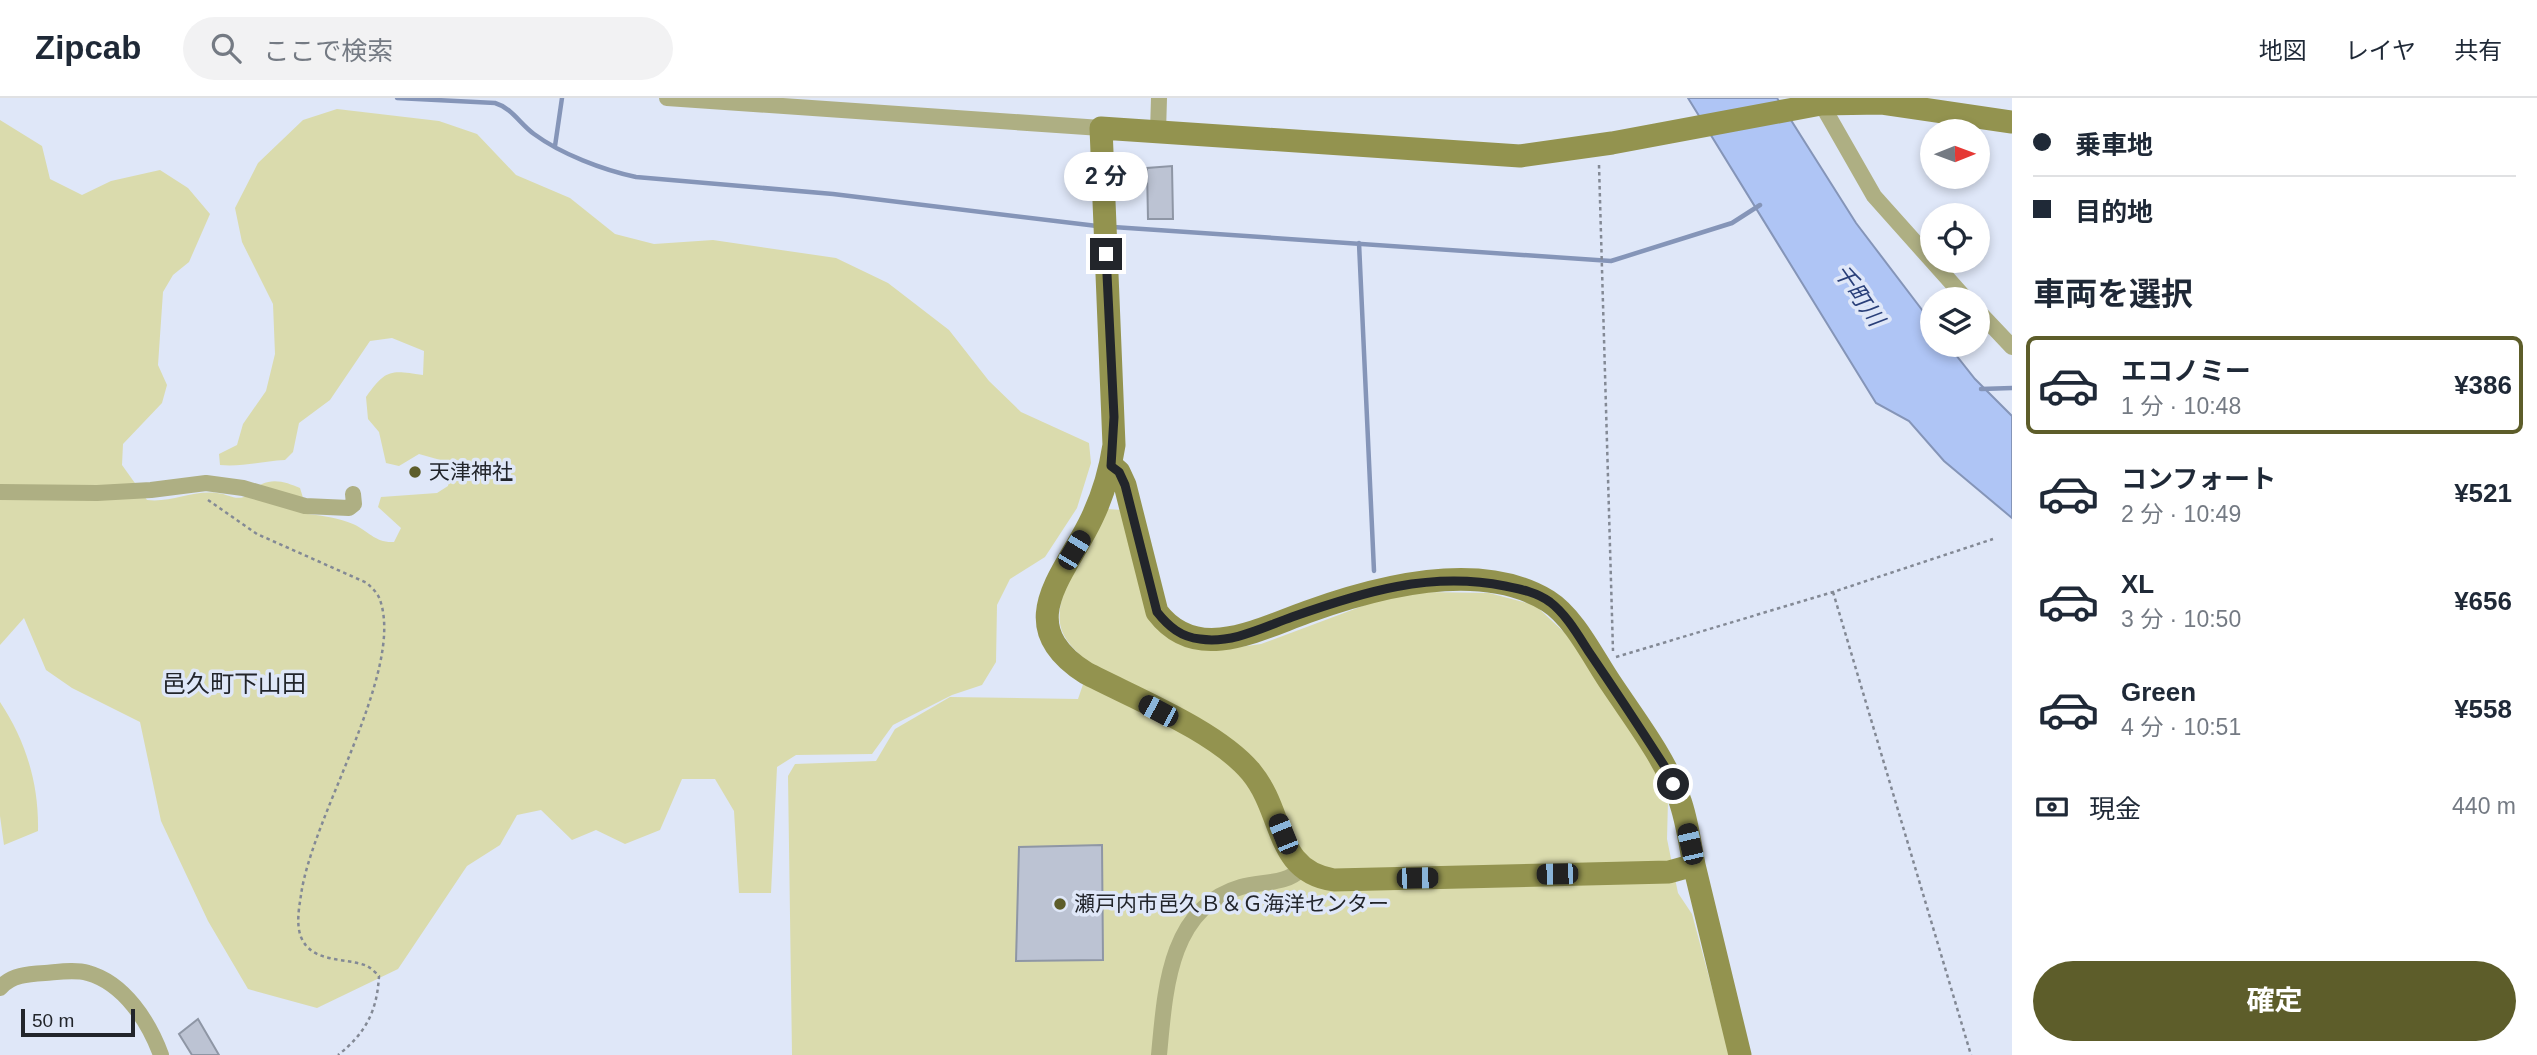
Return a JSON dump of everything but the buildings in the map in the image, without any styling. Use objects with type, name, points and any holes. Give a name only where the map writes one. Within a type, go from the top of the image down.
[{"type":"street","points":[[667,98],[1520,156],[1595,146],[1815,103],[1882,103],[2012,122]]},
{"type":"street","points":[[1158,132],[1159,98]]},
{"type":"street","points":[[1815,103],[1874,196],[1955,287]]},
{"type":"street","points":[[1101,128],[1114,417],[1111,466],[1092,520],[1055,580],[1049,598],[1051,634],[1071,663],[1230,751],[1251,772],[1271,803],[1292,859],[1314,877],[1334,880],[1669,872],[1695,866]]},
{"type":"street","points":[[1990,324],[2012,347]]},
{"type":"street","points":[[1111,466],[1119,472],[1125,485],[1157,612],[1169,627],[1183,635],[1200,639],[1244,635],[1348,597],[1395,585],[1433,580],[1477,581],[1527,591],[1550,602],[1571,624],[1665,767],[1680,801],[1740,1055]]},
{"type":"street","points":[[0,492],[97,493],[151,490],[206,482],[243,488],[278,500],[328,508],[349,508],[354,504],[353,494]]},
{"type":"street","points":[[1159,1055],[1165,995],[1175,952],[1188,925],[1207,903],[1236,888],[1283,880],[1294,876],[1301,869]]},
{"type":"street","points":[[0,988],[6,981],[26,975],[88,973],[117,987],[154,1034],[161,1055]]},
{"type":"path","points":[[1595,146],[1600,167],[1614,658],[1833,592],[1993,539]]},
{"type":"path","points":[[185,484],[257,534],[367,583],[380,597],[383,632],[379,677],[307,861],[298,915],[301,938],[315,953],[342,963],[366,966],[379,976],[378,1000],[367,1027],[338,1055]]},
{"type":"path","points":[[1833,592],[1971,1055]]},
{"type":"green space","points":[[337,109],[439,121],[477,134],[516,175],[570,198],[615,234],[654,244],[713,240],[836,258],[888,283],[949,330],[989,381],[1021,412],[1089,443],[1091,463],[1077,508],[1045,557],[1010,579],[997,605],[996,662],[982,685],[952,695],[893,725],[872,754],[796,755],[777,767],[771,893],[739,893],[734,811],[715,779],[682,779],[660,830],[625,844],[596,830],[572,840],[541,810],[517,815],[500,845],[467,866],[398,969],[317,1008],[248,989],[208,921],[161,821],[140,722],[72,688],[46,670],[24,618],[0,645],[0,120],[42,146],[50,179],[82,195],[111,181],[160,170],[188,188],[210,214],[189,262],[173,275],[163,292],[158,365],[167,385],[162,403],[123,444],[122,465],[147,500],[208,493],[240,498],[249,495],[262,484],[281,482],[300,488],[308,514],[348,522],[377,539],[394,542],[401,528],[378,507],[381,497],[437,493],[448,486],[451,463],[419,454],[399,466],[386,463],[379,432],[368,419],[366,397],[384,376],[396,372],[423,375],[424,351],[392,338],[370,341],[330,400],[299,423],[293,452],[285,460],[220,465],[219,454],[237,445],[243,424],[266,391],[275,354],[273,304],[242,242],[235,208],[258,163],[303,120]]},
{"type":"green space","points":[[1107,509],[1122,510],[1144,600],[1226,649],[1261,644],[1376,601],[1424,592],[1489,593],[1535,605],[1566,634],[1655,762],[1668,800],[1667,839],[1678,893],[1692,914],[1730,1055],[792,1055],[788,776],[795,764],[876,761],[895,729],[950,697],[1078,699],[1090,664],[1064,636],[1060,617],[1061,602],[1074,568]]},
{"type":"green space","points":[[0,702],[24,748],[33,780],[38,814],[38,831],[4,845],[0,816]]},
{"type":"water","name":"千町川","points":[[1688,98],[1777,98],[1856,223],[1920,307],[1920,357],[1958,357],[2012,416],[2012,518],[1944,461],[1909,421],[1876,403]]},
{"type":"waterway","points":[[397,98],[495,103],[506,109],[534,134],[569,155],[636,177],[833,194],[1097,226]]},
{"type":"waterway","points":[[555,146],[562,98]]},
{"type":"waterway","points":[[1113,227],[1611,261],[1732,223],[1760,205]]},
{"type":"waterway","points":[[1359,243],[1374,571]]},
{"type":"waterway","points":[[1981,389],[2012,388]]},
{"type":"place","name":"天津神社","points":[[415,472]]},
{"type":"place","name":"瀬戸内市邑久Ｂ＆Ｇ海洋センター","points":[[1060,904]]},
{"type":"district","name":"邑久町下山田","points":[[234,684]]},
{"type":"route","points":[[1106,254],[1114,417],[1111,466],[1119,472],[1125,485],[1157,612],[1169,627],[1183,635],[1200,639],[1244,635],[1348,597],[1395,585],[1433,580],[1477,581],[1527,591],[1550,602],[1571,624],[1665,767],[1673,784]]}]
